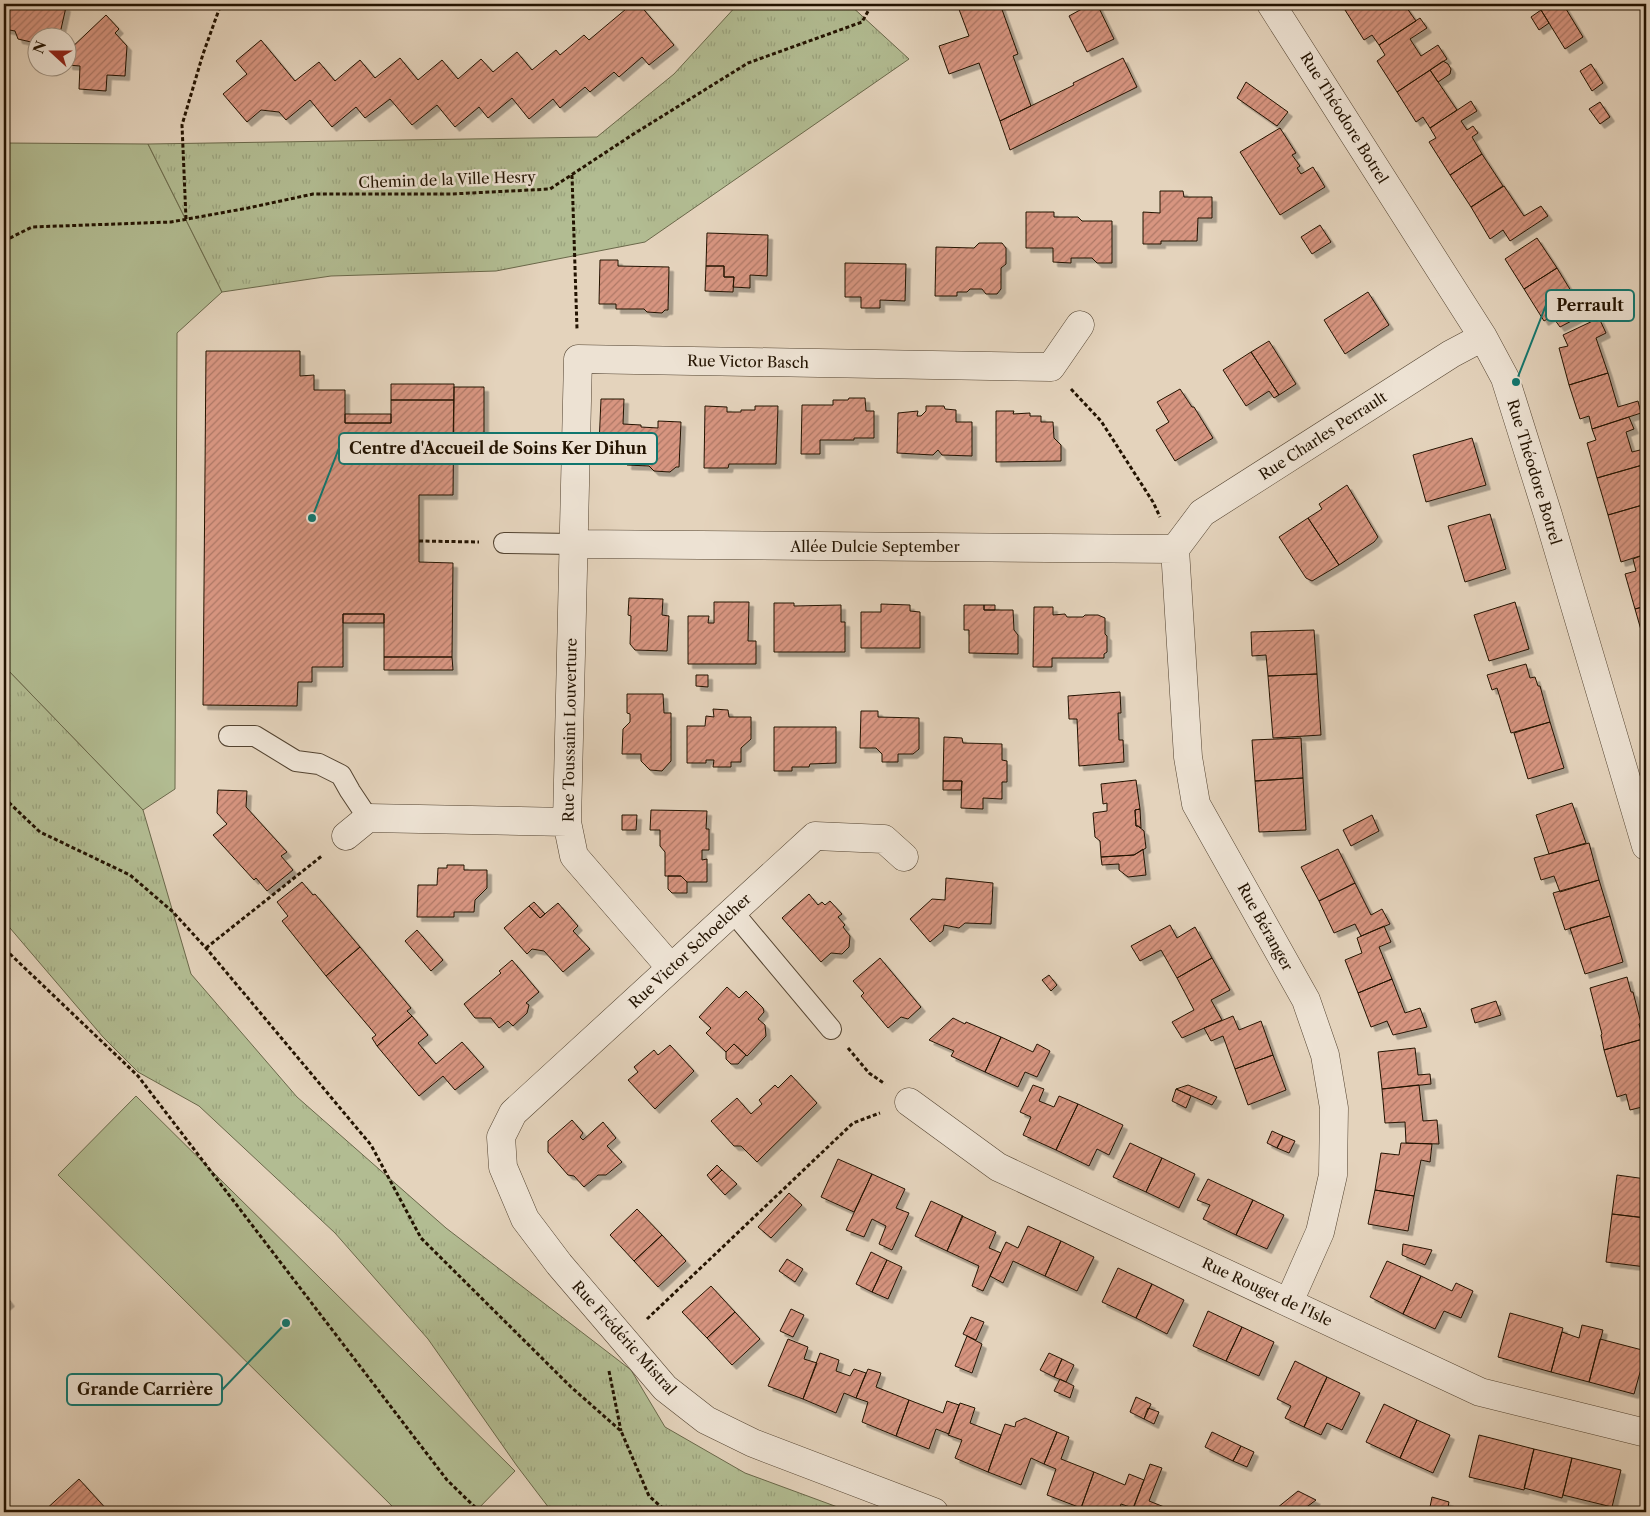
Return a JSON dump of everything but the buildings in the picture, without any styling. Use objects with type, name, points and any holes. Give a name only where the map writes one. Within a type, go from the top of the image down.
[{"type":"street","name":"Rue Théodore Botrel","points":[[1271,4],[1483,337],[1505,378],[1551,525],[1646,846]]},
{"type":"street","points":[[1051,367],[1080,325]]},
{"type":"street","name":"Rue Charles Perrault","points":[[1175,549],[1202,513],[1451,354],[1483,337]]},
{"type":"street","name":"Rue Victor Basch","points":[[578,359],[1051,367]]},
{"type":"street","points":[[574,544],[578,359]]},
{"type":"street","name":"Allée Dulcie September","points":[[574,544],[1175,549]]},
{"type":"street","name":"Rue Toussaint Louverture","points":[[574,544],[567,822],[574,856],[671,968]]},
{"type":"street","name":"Rue Béranger","points":[[1175,549],[1188,757],[1196,804],[1306,1000],[1325,1055],[1334,1108],[1333,1175],[1320,1232],[1289,1302]]},
{"type":"street","points":[[346,836],[368,818],[567,822]]},
{"type":"street","name":"Rue Victor Schoelcher","points":[[501,1137],[513,1113],[815,836],[884,839],[904,857]]},
{"type":"street","name":"Rue Rouget de l'Isle","points":[[909,1102],[998,1167],[1480,1392],[1646,1433]]},
{"type":"street","name":"Rue Frédéric Mistral","points":[[501,1137],[503,1166],[525,1219],[559,1264],[665,1388],[706,1420],[753,1443],[934,1512]]},
{"type":"lane","points":[[504,543],[574,544]]},
{"type":"lane","points":[[228,736],[255,736],[296,761],[319,764],[341,775],[368,818]]},
{"type":"lane","points":[[733,912],[832,1029]]},
{"type":"path","points":[[186,219],[182,124],[203,54],[221,4]]},
{"type":"path","name":"Chemin de la Ville Hesry","points":[[4,241],[32,227],[172,222],[313,194],[451,194],[550,189],[632,135],[748,64],[862,22],[872,4]]},
{"type":"path","points":[[572,174],[578,359]]},
{"type":"path","points":[[1051,367],[1100,421],[1153,502],[1175,549]]},
{"type":"path","points":[[419,541],[504,543]]},
{"type":"path","points":[[4,798],[40,832],[130,875],[172,910],[371,1145],[421,1238],[571,1387],[621,1432],[649,1496],[667,1512]]},
{"type":"path","points":[[206,948],[346,836]]},
{"type":"path","points":[[4,951],[9,953],[138,1076],[447,1480],[480,1512]]},
{"type":"path","points":[[832,1029],[869,1073],[909,1102]]},
{"type":"path","points":[[624,1340],[853,1123],[909,1102]]},
{"type":"green space","points":[[738,4],[849,4],[909,59],[645,242],[496,271],[331,276],[222,292],[148,144],[597,137],[674,74]]},
{"type":"green space","points":[[4,143],[148,144],[222,292],[177,333],[175,789],[143,810],[4,666]]},
{"type":"green space","points":[[4,666],[143,810],[191,974],[297,1097],[446,1228],[631,1370],[665,1427],[745,1473],[851,1512],[552,1512],[517,1466],[428,1339],[335,1233],[199,1106],[138,1072],[103,1037],[4,921]]},
{"type":"green space","points":[[136,1096],[515,1471],[475,1512],[398,1512],[58,1175]]},
{"type":"place","name":"Perrault","points":[[1516,382]]},
{"type":"place","name":"Centre d'Accueil de Soins Ker Dihun","points":[[312,518]]},
{"type":"place","name":"Grande Carrière","points":[[286,1323]]}]
